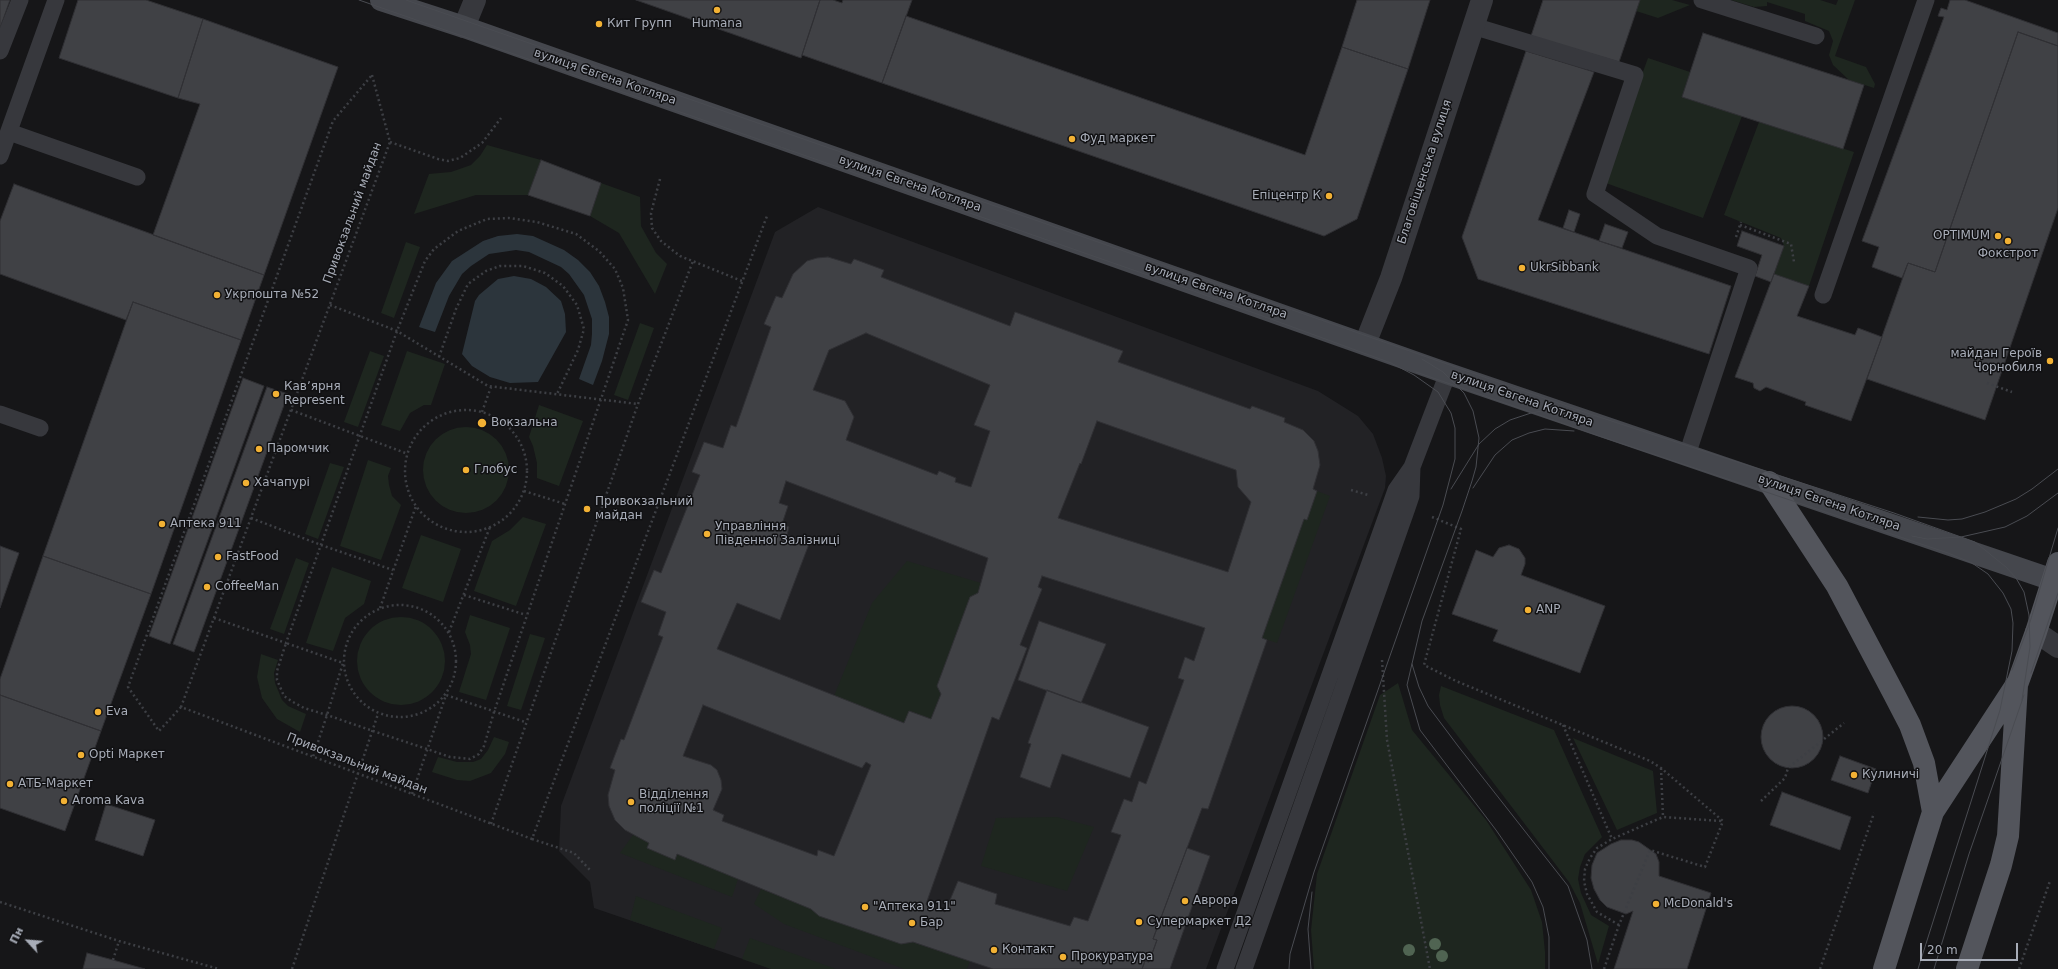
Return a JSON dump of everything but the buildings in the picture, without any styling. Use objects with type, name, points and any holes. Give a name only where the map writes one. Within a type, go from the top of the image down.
[{"type":"main road","name":"вулиця Євгена Котляра","points":[[381,0],[464,27],[1365,344],[1687,455],[2055,571]]},
{"type":"main road","points":[[1769,482],[1837,586],[1910,725],[1924,763],[1933,812]]},
{"type":"main road","points":[[1884,969],[1933,812],[2018,682],[2036,632],[2055,571]]},
{"type":"main road","points":[[1967,969],[2001,865],[2008,836],[2018,682]]},
{"type":"street","points":[[464,27],[475,0]]},
{"type":"street","name":"Благовіщенська вулиця","points":[[1365,344],[1391,278],[1482,0]]},
{"type":"street","points":[[2036,632],[2058,647]]},
{"type":"lane","points":[[0,51],[20,0]]},
{"type":"lane","points":[[0,156],[56,0]]},
{"type":"lane","points":[[1702,0],[1816,36]]},
{"type":"lane","points":[[1823,295],[1926,0]]},
{"type":"lane","points":[[1473,26],[1635,75],[1595,194],[1657,236],[1748,268],[1687,455]]},
{"type":"lane","points":[[9,132],[137,177]]},
{"type":"lane","points":[[1225,969],[1396,490],[1412,467],[1448,373]]},
{"type":"lane","points":[[0,414],[40,428]]},
{"type":"lane","points":[[1244,969],[1407,508],[1411,496],[1412,467]]},
{"type":"path","name":"Привокзальний майдан","points":[[372,75],[390,142],[181,707],[159,731],[128,687],[333,122],[372,75]]},
{"type":"path","points":[[390,142],[438,159],[448,161],[460,158],[471,152],[482,143],[501,118]]},
{"type":"path","points":[[660,179],[651,213],[652,228],[660,241],[680,256],[742,281]]},
{"type":"path","points":[[532,839],[767,216]]},
{"type":"path","points":[[509,218],[537,222],[576,234],[599,252],[614,269],[623,288],[628,320],[494,712],[484,746],[479,754],[470,759],[450,757],[304,708],[284,696],[277,680],[277,671],[286,643],[397,331],[425,261],[434,249],[458,231],[487,219],[509,218]]},
{"type":"path","points":[[1735,238],[1740,223],[1791,244],[1794,262]]},
{"type":"path","points":[[491,824],[525,722],[638,404],[693,261]]},
{"type":"path","points":[[439,357],[456,308],[468,284],[486,271],[500,266],[523,266],[545,273],[563,286],[577,305],[584,329],[578,350],[557,395]]},
{"type":"path","points":[[330,304],[397,331],[491,387],[638,404]]},
{"type":"path","points":[[1987,383],[2012,392]]},
{"type":"path","points":[[482,412],[491,387]]},
{"type":"path","points":[[291,410],[408,454]]},
{"type":"path","points":[[464,410],[482,412],[501,420],[515,434],[524,451],[528,471],[524,491],[516,506],[504,518],[490,527],[474,531],[463,531],[441,527],[428,518],[416,506],[410,494],[406,481],[408,454],[416,437],[429,423],[445,414],[464,410]]},
{"type":"path","points":[[524,491],[565,504]]},
{"type":"path","points":[[380,608],[416,506]]},
{"type":"path","points":[[1430,516],[1461,529],[1424,665],[1456,681],[1650,761],[1661,768],[1723,821]]},
{"type":"path","points":[[251,518],[321,546],[393,570]]},
{"type":"path","points":[[449,632],[490,527]]},
{"type":"path","points":[[464,595],[527,615]]},
{"type":"path","points":[[313,757],[343,663],[346,645],[353,630],[365,617],[380,608],[395,605],[410,606],[425,610],[438,619],[449,632],[455,646],[457,663],[454,680],[446,695],[412,794]]},
{"type":"path","points":[[214,618],[343,663]]},
{"type":"path","points":[[1382,655],[1387,740],[1430,969]]},
{"type":"path","points":[[343,663],[346,679],[353,694],[364,706],[378,714],[397,718],[415,716],[433,708],[446,695]]},
{"type":"path","points":[[446,695],[525,722]]},
{"type":"path","name":"Привокзальний майдан","points":[[181,707],[491,824],[574,853],[590,870]]},
{"type":"path","points":[[292,969],[378,714]]},
{"type":"path","points":[[1761,800],[1785,778],[1788,768],[1844,723]]},
{"type":"path","points":[[1563,725],[1612,839]]},
{"type":"path","points":[[1661,768],[1663,817]]},
{"type":"path","points":[[1820,969],[1874,813]]},
{"type":"path","points":[[1619,924],[1597,912],[1592,906],[1584,881],[1585,869],[1597,848],[1612,839],[1663,817],[1723,821]]},
{"type":"path","points":[[1604,969],[1619,924],[1650,850],[1705,868],[1723,821]]},
{"type":"path","points":[[2019,969],[2050,882]]},
{"type":"path","points":[[0,902],[119,941],[219,969]]},
{"type":"path","points":[[113,960],[119,941]]},
{"type":"shaded area","points":[[1640,0],[1672,0],[1690,5],[1658,18],[1636,11]]},
{"type":"shaded area","points":[[1731,0],[1820,0],[1836,5],[1838,0],[1855,0],[1835,56],[1866,67],[1875,84],[1874,88],[1849,80],[1833,65],[1829,55],[1833,41],[1829,31],[1805,21],[1805,14],[1767,2],[1767,6],[1754,7]]},
{"type":"shaded area","points":[[1648,58],[1690,72],[1682,97],[1742,116],[1703,218],[1603,182]]},
{"type":"shaded area","points":[[1759,122],[1854,152],[1809,286],[1774,274],[1784,246],[1781,238],[1724,215]]},
{"type":"shaded area","points":[[487,145],[541,160],[528,195],[476,195],[414,214],[429,174],[451,172],[471,165],[480,156]]},
{"type":"shaded area","points":[[601,183],[640,197],[641,226],[656,253],[667,264],[655,294],[619,233],[590,216]]},
{"type":"shaded area","points":[[818,207],[1318,391],[1358,416],[1373,434],[1382,458],[1386,476],[1385,488],[1206,969],[772,969],[594,908],[590,882],[559,851],[561,806],[775,232]]},
{"type":"shaded area","points":[[517,234],[533,236],[564,250],[578,260],[590,272],[599,286],[609,317],[609,334],[602,361],[593,385],[579,379],[591,345],[592,334],[592,319],[584,295],[569,274],[561,267],[529,252],[516,250],[489,254],[471,266],[462,274],[449,296],[435,332],[419,327],[436,283],[452,261],[483,241],[498,236]]},
{"type":"shaded area","points":[[406,242],[420,247],[394,318],[381,313]]},
{"type":"shaded area","points":[[514,276],[531,279],[546,287],[561,301],[565,314],[566,332],[538,382],[510,383],[490,377],[472,366],[462,354],[475,301],[479,295],[498,279]]},
{"type":"shaded area","points":[[640,323],[654,328],[628,400],[614,395]]},
{"type":"shaded area","points":[[370,351],[384,356],[358,427],[344,422]]},
{"type":"shaded area","points":[[407,351],[445,364],[431,405],[424,405],[410,413],[400,431],[381,425]]},
{"type":"shaded area","points":[[539,405],[583,421],[559,486],[537,478],[537,463],[529,437]]},
{"type":"shaded area","points":[[458,427],[474,427],[483,430],[497,439],[506,453],[509,462],[509,478],[506,487],[497,501],[483,510],[474,513],[458,513],[442,506],[435,501],[430,494],[423,478],[423,462],[430,446],[435,439],[442,434]]},
{"type":"shaded area","points":[[368,460],[391,468],[388,476],[389,485],[392,496],[401,505],[381,560],[340,546]]},
{"type":"shaded area","points":[[330,463],[344,467],[318,539],[305,534]]},
{"type":"shaded area","points":[[1317,491],[1330,496],[1277,643],[1262,638],[1304,519],[1307,519]]},
{"type":"shaded area","points":[[523,517],[546,524],[516,606],[474,591],[492,541],[510,530]]},
{"type":"shaded area","points":[[421,535],[461,549],[443,602],[402,588]]},
{"type":"shaded area","points":[[296,558],[309,563],[284,634],[270,629]]},
{"type":"shaded area","points":[[907,561],[981,583],[978,593],[970,597],[937,686],[941,694],[931,719],[910,711],[904,723],[834,696],[872,603]]},
{"type":"shaded area","points":[[332,567],[371,581],[364,604],[345,618],[333,651],[306,643]]},
{"type":"shaded area","points":[[470,615],[510,628],[486,700],[459,692],[471,654],[470,645],[465,632]]},
{"type":"shaded area","points":[[401,617],[418,621],[432,630],[441,644],[445,661],[441,678],[432,692],[418,701],[401,705],[384,701],[370,692],[361,678],[357,661],[361,644],[370,630],[384,621]]},
{"type":"shaded area","points":[[530,634],[545,638],[521,710],[507,706]]},
{"type":"shaded area","points":[[261,654],[278,660],[274,673],[275,683],[282,700],[288,706],[306,714],[300,732],[277,719],[262,698],[257,677]]},
{"type":"shaded area","points":[[1398,683],[1412,730],[1486,820],[1531,890],[1542,922],[1545,969],[1314,969],[1311,930],[1317,874],[1380,695]]},
{"type":"shaded area","points":[[1441,686],[1554,730],[1602,837],[1585,854],[1580,867],[1578,879],[1581,893],[1591,915],[1609,926],[1598,964],[1580,903],[1569,882],[1444,718],[1439,695]]},
{"type":"shaded area","points":[[494,737],[509,742],[505,754],[491,773],[470,781],[457,780],[432,772],[438,757],[457,762],[473,762],[481,759],[488,750]]},
{"type":"shaded area","points":[[1573,738],[1653,771],[1657,813],[1617,830]]},
{"type":"shaded area","points":[[1057,817],[1094,827],[1067,891],[981,866],[996,818]]},
{"type":"shaded area","points":[[633,835],[649,843],[647,848],[674,859],[677,854],[738,879],[732,897],[620,853]]},
{"type":"shaded area","points":[[761,889],[901,944],[913,942],[970,961],[967,969],[904,969],[784,924],[754,904]]},
{"type":"shaded area","points":[[636,896],[722,928],[714,949],[630,920]]},
{"type":"shaded area","points":[[750,938],[836,969],[771,969],[742,959]]},
{"type":"tram line","points":[[359,0],[1205,295],[1391,363],[1414,375],[1438,392],[1451,413],[1455,428],[1455,459],[1443,505],[1314,872],[1290,954],[1289,969]]},
{"type":"tram line","points":[[406,0],[1587,413],[1894,513],[1975,542],[2006,567],[2016,578],[2024,592],[2029,615],[2030,647],[2022,700]]},
{"type":"tram line","points":[[1422,359],[1443,372],[1464,393],[1473,411],[1479,438],[1476,467],[1472,481],[1422,621],[1407,685],[1420,730],[1496,830],[1532,882],[1543,907],[1549,937],[1549,969]]},
{"type":"tram line","points":[[1416,372],[1602,437],[1948,553],[1972,563],[1988,574],[2003,593],[2011,609],[2013,623],[2012,651],[2000,710],[1918,969]]},
{"type":"tram line","points":[[1451,489],[1479,444],[1495,429],[1510,420],[1531,413],[1547,410],[1574,412]]},
{"type":"tram line","points":[[1473,488],[1495,455],[1512,440],[1529,433],[1545,429],[1574,431]]},
{"type":"tram line","points":[[1918,517],[1948,520],[1962,519],[1985,512],[2016,499],[2058,469]]},
{"type":"tram line","points":[[1912,536],[1927,539],[1961,537],[2005,527],[2027,516],[2058,493]]},
{"type":"tram line","points":[[2012,670],[2030,622],[2058,528]]},
{"type":"tram line","points":[[2031,673],[2058,593]]},
{"type":"tram line","points":[[1412,664],[1419,687],[1428,706],[1568,886],[1587,940],[1592,969]]},
{"type":"tram line","points":[[1934,969],[1969,854],[2024,695]]},
{"type":"tram line","points":[[1311,969],[1308,929],[1312,892]]},
{"type":"place","name":"Humana","points":[[717,10]]},
{"type":"place","name":"Кит Групп","points":[[599,24]]},
{"type":"place","name":"Фуд маркет","points":[[1072,139]]},
{"type":"place","name":"Епіцентр К","points":[[1329,196]]},
{"type":"place","name":"OPTIMUM","points":[[1998,236]]},
{"type":"place","name":"Фокстрот","points":[[2008,241]]},
{"type":"place","name":"UkrSibbank","points":[[1522,268]]},
{"type":"place","name":"Укрпошта №52","points":[[217,295]]},
{"type":"place","name":"майдан Героїв Чорнобиля","points":[[2050,361]]},
{"type":"place","name":"Кавʼярня Represent","points":[[276,394]]},
{"type":"place","name":"Вокзальна","points":[[482,423]]},
{"type":"place","name":"Паромчик","points":[[259,449]]},
{"type":"place","name":"Глобус","points":[[466,470]]},
{"type":"place","name":"Хачапурі","points":[[246,483]]},
{"type":"place","name":"Привокзальний майдан","points":[[587,509]]},
{"type":"place","name":"Аптека 911","points":[[162,524]]},
{"type":"place","name":"Управління Південної Залізниці","points":[[707,534]]},
{"type":"place","name":"FastFood","points":[[218,557]]},
{"type":"place","name":"CoffeeMan","points":[[207,587]]},
{"type":"place","name":"ANP","points":[[1528,610]]},
{"type":"place","name":"Eva","points":[[98,712]]},
{"type":"place","name":"Opti Маркет","points":[[81,755]]},
{"type":"place","name":"Кулиничі","points":[[1854,775]]},
{"type":"place","name":"АТБ-Маркет","points":[[10,784]]},
{"type":"place","name":"Aroma Kava","points":[[64,801]]},
{"type":"place","name":"Відділення поліції №1","points":[[631,802]]},
{"type":"place","name":"Аврора","points":[[1185,901]]},
{"type":"place","name":"McDonald's","points":[[1656,904]]},
{"type":"place","name":"\"Аптека 911\"","points":[[865,907]]},
{"type":"place","name":"Супермаркет Д2","points":[[1139,922]]},
{"type":"place","name":"Бар","points":[[912,923]]},
{"type":"place","name":"Контакт","points":[[994,950]]},
{"type":"place","name":"Прокуратура","points":[[1063,957]]}]
